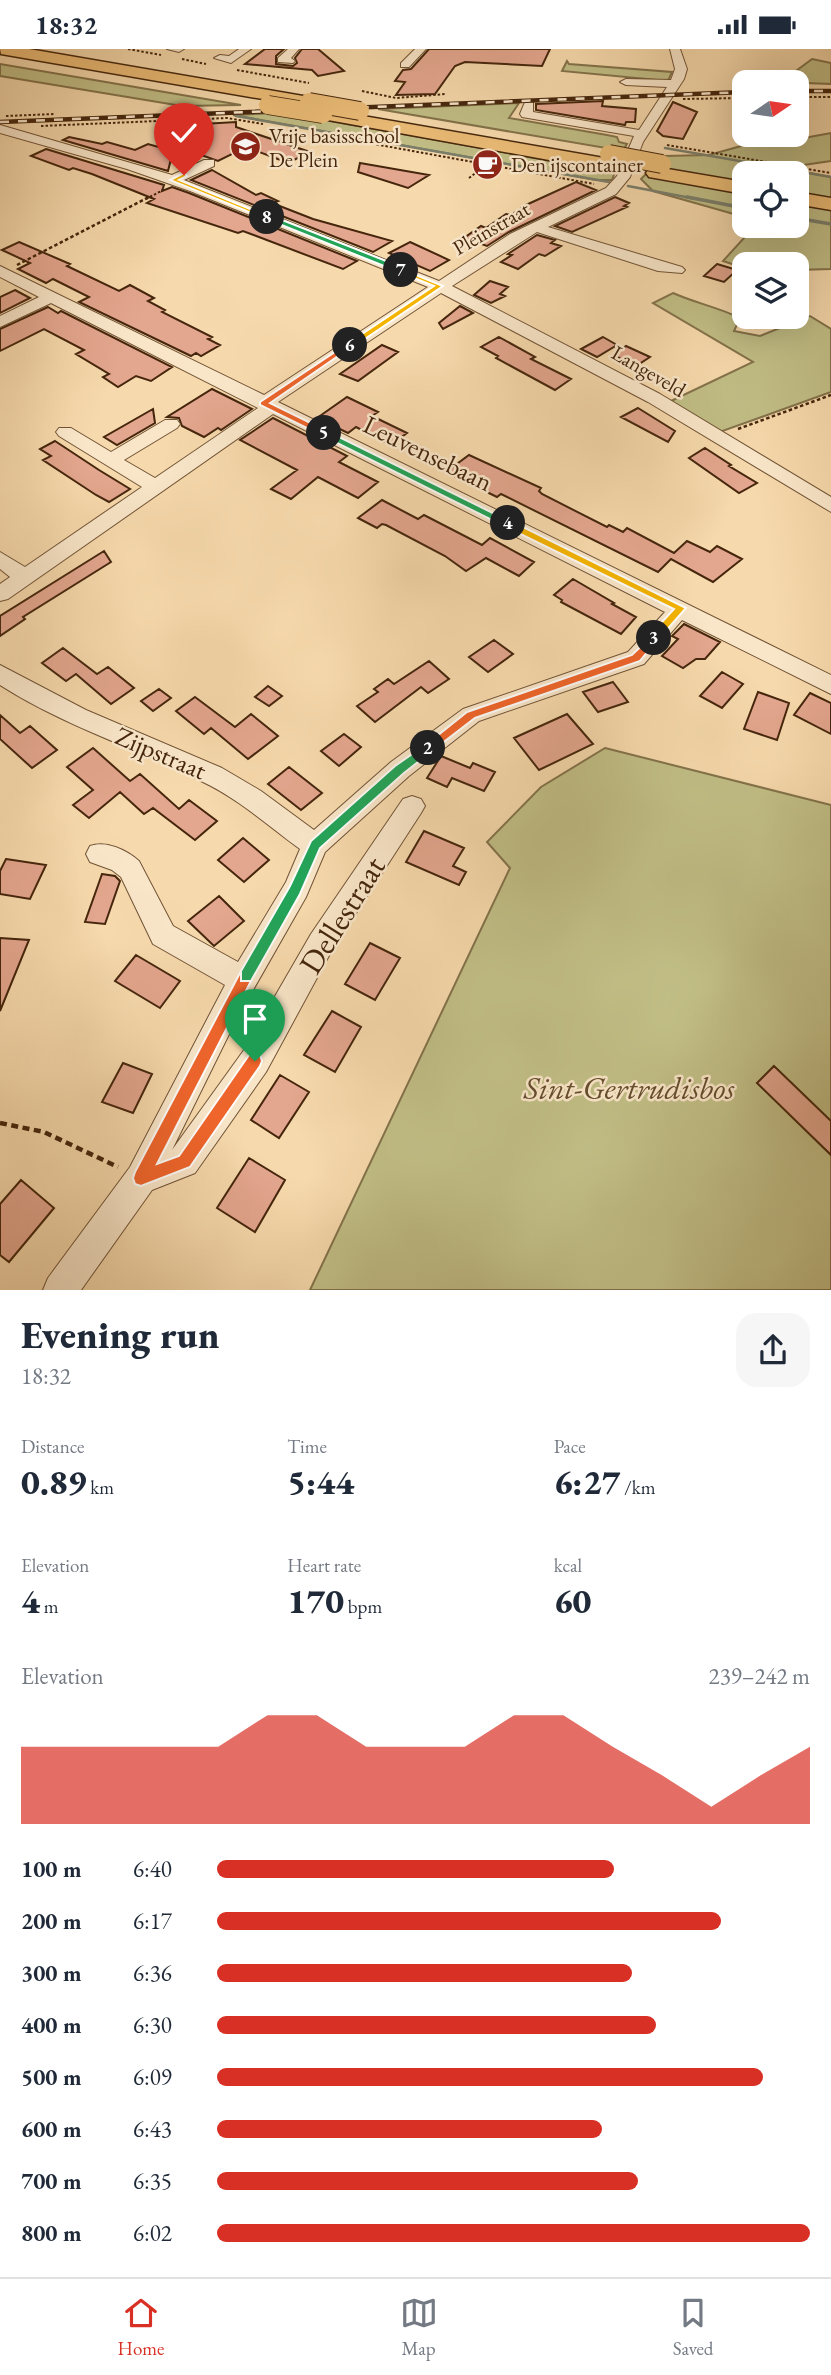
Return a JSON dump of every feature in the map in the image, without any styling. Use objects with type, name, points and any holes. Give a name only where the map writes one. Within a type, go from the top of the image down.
[{"type":"highway","points":[[1,49],[606,159],[661,160],[732,175]]},
{"type":"highway","points":[[17,49],[35,55]]},
{"type":"highway","points":[[0,57],[268,105],[360,111],[606,159]]},
{"type":"highway","points":[[661,160],[732,184]]},
{"type":"highway","points":[[809,189],[831,193]]},
{"type":"highway","points":[[809,200],[831,204]]},
{"type":"street","points":[[220,58],[231,60],[246,49]]},
{"type":"street","points":[[289,61],[282,60],[294,49]]},
{"type":"street","points":[[405,65],[421,49]]},
{"type":"street","points":[[626,82],[675,84],[681,69],[675,49]]},
{"type":"street","points":[[170,53],[180,54]]},
{"type":"street","name":"Pleinstraat","points":[[0,594],[155,487],[432,282],[535,227],[611,191],[623,177],[642,134],[675,84]]},
{"type":"street","points":[[529,105],[526,114],[642,134]]},
{"type":"street","points":[[1,125],[173,183],[432,282]]},
{"type":"street","points":[[173,183],[209,163]]},
{"type":"street","points":[[535,227],[672,265]]},
{"type":"street","name":"Leuvensebaan","points":[[7,269],[51,297],[681,608],[831,685]]},
{"type":"street","name":"Langeveld","points":[[432,282],[643,392],[831,506]]},
{"type":"street","points":[[0,322],[51,297]]},
{"type":"street","points":[[111,460],[171,423]]},
{"type":"street","points":[[65,432],[155,487]]},
{"type":"street","points":[[0,559],[25,577]]},
{"type":"street","name":"Dellestraat","points":[[60,1290],[141,1178],[243,981],[296,889],[315,845],[400,769],[471,715],[636,658],[681,608]]},
{"type":"street","name":"Zijpstraat","points":[[0,674],[25,692],[66,713],[215,776],[315,845]]},
{"type":"street","name":"Dellestraat","points":[[141,1178],[184,1162],[255,1061],[321,943],[412,806]]},
{"type":"street","points":[[99,854],[121,861],[130,869],[163,935],[243,981]]},
{"type":"path","points":[[128,49],[170,53]]},
{"type":"path","points":[[180,54],[208,64]]},
{"type":"path","points":[[235,69],[315,84]]},
{"type":"path","points":[[356,90],[396,98],[446,94]]},
{"type":"path","points":[[809,97],[831,97]]},
{"type":"path","points":[[664,99],[732,98]]},
{"type":"path","points":[[1,125],[55,114]]},
{"type":"path","points":[[29,126],[227,118],[270,125]]},
{"type":"path","points":[[315,133],[596,184]]},
{"type":"path","points":[[661,160],[831,173]]},
{"type":"path","points":[[469,178],[488,163]]},
{"type":"path","points":[[7,269],[173,183]]},
{"type":"path","points":[[717,437],[831,395]]},
{"type":"path","points":[[0,1123],[44,1132],[141,1178]]},
{"type":"green space","points":[[812,59],[831,63],[831,84],[809,83],[809,70],[797,70]]},
{"type":"green space","points":[[567,61],[569,64],[672,72],[668,81],[562,71]]},
{"type":"green space","points":[[0,64],[241,105],[182,106],[0,76]]},
{"type":"green space","points":[[519,103],[509,118],[617,137],[619,142],[627,144],[623,151],[378,109]]},
{"type":"green space","points":[[279,113],[615,172],[612,180],[596,180],[233,115]]},
{"type":"green space","points":[[831,133],[831,161],[809,164],[809,161],[732,161],[732,214],[653,191],[641,179],[664,156],[709,155],[738,147],[809,147],[809,137]]},
{"type":"green space","points":[[809,173],[831,177],[831,269],[809,270],[809,252],[732,252],[732,264],[723,261],[744,238],[809,238]]},
{"type":"green space","points":[[673,293],[732,315],[734,331],[760,336],[778,329],[809,329],[810,316],[831,329],[831,392],[717,433],[669,402],[753,362],[653,303]]},
{"type":"green space","name":"Sint-Gertrudisbos","points":[[605,748],[831,805],[831,1290],[310,1290],[510,868],[487,842],[541,787]]},
{"type":"building","points":[[265,49],[284,49],[276,56],[276,64],[293,66],[297,63],[295,58],[302,49],[318,49],[344,71],[318,76],[312,70],[245,64]]},
{"type":"building","points":[[429,49],[550,49],[542,66],[465,62],[455,66],[435,94],[396,95],[405,82],[395,81],[403,70],[411,69]]},
{"type":"building","points":[[603,101],[602,106],[636,109],[635,122],[626,122],[625,125],[536,110],[536,104]]},
{"type":"building","points":[[673,102],[697,112],[683,139],[663,136],[657,131]]},
{"type":"building","points":[[236,122],[236,127],[310,152],[288,163],[246,147],[218,161],[167,143],[168,126]]},
{"type":"building","points":[[69,137],[102,144],[107,142],[135,150],[148,144],[173,151],[168,171],[63,140]]},
{"type":"building","points":[[46,149],[164,185],[162,191],[172,187],[189,193],[357,261],[343,269],[243,231],[238,233],[147,203],[154,199],[92,174],[73,168],[69,170],[31,156]]},
{"type":"building","points":[[360,163],[429,175],[408,188],[358,172]]},
{"type":"building","points":[[212,170],[256,195],[261,193],[278,201],[272,203],[313,219],[392,241],[373,252],[191,180]]},
{"type":"building","points":[[576,182],[596,190],[509,232],[487,246],[464,238],[481,226],[486,228],[506,214],[511,215],[526,205]]},
{"type":"building","points":[[615,197],[629,203],[624,206],[627,207],[572,232],[555,226]]},
{"type":"building","points":[[537,235],[555,240],[551,243],[561,246],[545,256],[539,254],[518,269],[501,262],[512,255],[508,254]]},
{"type":"building","points":[[19,242],[70,264],[67,266],[119,291],[130,285],[154,298],[148,301],[165,310],[162,312],[212,337],[208,339],[220,345],[201,356],[196,353],[191,356],[79,302],[89,297],[53,279],[46,283],[18,269],[30,263],[2,250]]},
{"type":"building","points":[[410,242],[449,260],[430,271],[389,253]]},
{"type":"building","points":[[717,264],[732,268],[732,275],[724,282],[704,276]]},
{"type":"building","points":[[490,281],[508,287],[500,294],[505,296],[491,303],[474,295]]},
{"type":"building","points":[[15,290],[30,298],[0,313],[0,297]]},
{"type":"building","points":[[460,306],[473,313],[443,329],[439,323]]},
{"type":"building","points":[[48,307],[172,367],[151,381],[136,376],[118,387],[103,377],[109,374],[76,354],[84,350],[44,329],[0,351],[0,329]]},
{"type":"building","points":[[499,337],[535,357],[531,359],[571,379],[555,390],[481,347]]},
{"type":"building","points":[[603,337],[617,345],[597,357],[581,349]]},
{"type":"building","points":[[382,345],[398,352],[358,381],[340,374]]},
{"type":"building","points":[[626,346],[650,357],[636,366],[613,355]]},
{"type":"building","points":[[212,389],[252,409],[221,430],[218,428],[204,437],[182,426],[179,418],[167,417]]},
{"type":"building","points":[[347,397],[378,412],[372,416],[407,433],[391,445],[356,427],[348,433],[317,418]]},
{"type":"building","points":[[638,408],[675,431],[668,442],[621,417]]},
{"type":"building","points":[[153,409],[155,423],[117,445],[104,437]]},
{"type":"building","points":[[273,418],[347,456],[339,462],[378,482],[358,498],[318,477],[291,499],[271,489],[297,470],[240,440]]},
{"type":"building","points":[[55,441],[130,489],[109,502],[96,495],[43,460],[51,456],[40,449]]},
{"type":"building","points":[[705,448],[757,483],[739,493],[689,458]]},
{"type":"building","points":[[469,455],[541,488],[539,491],[542,494],[607,527],[609,525],[623,532],[627,528],[674,553],[687,541],[710,552],[717,546],[742,559],[713,582],[671,559],[658,572],[501,494],[497,497],[446,472]]},
{"type":"building","points":[[382,500],[418,519],[424,515],[482,545],[490,538],[534,562],[519,576],[486,558],[466,571],[445,556],[386,525],[382,524],[377,528],[358,518]]},
{"type":"building","points":[[104,551],[111,562],[23,617],[25,619],[0,636],[0,616]]},
{"type":"building","points":[[573,579],[636,617],[621,634],[561,602],[562,600],[554,595]]},
{"type":"building","points":[[684,624],[720,642],[705,659],[696,659],[683,668],[662,656],[678,639],[672,636]]},
{"type":"building","points":[[494,640],[513,654],[488,672],[469,657]]},
{"type":"building","points":[[63,648],[97,674],[108,667],[134,688],[111,704],[76,674],[66,681],[42,663]]},
{"type":"building","points":[[429,661],[449,679],[428,693],[421,687],[375,722],[357,706],[378,692],[374,689],[388,679],[394,684]]},
{"type":"building","points":[[722,672],[743,684],[722,708],[700,696]]},
{"type":"building","points":[[613,682],[628,702],[598,712],[583,692]]},
{"type":"building","points":[[268,686],[282,696],[269,706],[255,697]]},
{"type":"building","points":[[159,689],[171,698],[153,711],[141,701]]},
{"type":"building","points":[[758,692],[789,703],[777,740],[744,729]]},
{"type":"building","points":[[810,693],[831,703],[831,734],[794,715]]},
{"type":"building","points":[[195,697],[235,727],[251,714],[278,736],[248,759],[211,728],[204,734],[176,711]]},
{"type":"building","points":[[567,714],[593,744],[539,770],[514,738]]},
{"type":"building","points":[[0,715],[20,733],[30,726],[57,750],[32,768],[0,739]]},
{"type":"building","points":[[344,734],[361,747],[339,766],[321,751]]},
{"type":"building","points":[[93,748],[130,781],[140,774],[179,809],[189,800],[217,821],[195,840],[153,808],[144,814],[120,792],[89,818],[73,805],[93,790],[67,767]]},
{"type":"building","points":[[441,756],[470,768],[473,763],[495,772],[484,791],[452,778],[447,787],[427,778]]},
{"type":"building","points":[[289,767],[322,793],[301,810],[268,784]]},
{"type":"building","points":[[424,831],[464,848],[453,866],[466,872],[459,885],[406,862]]},
{"type":"building","points":[[243,838],[269,860],[244,882],[218,860]]},
{"type":"building","points":[[6,859],[46,865],[30,899],[0,894],[0,871]]},
{"type":"building","points":[[102,874],[115,876],[120,881],[105,924],[85,922]]},
{"type":"building","points":[[219,896],[244,921],[214,946],[188,921]]},
{"type":"building","points":[[0,938],[29,940],[0,1011]]},
{"type":"building","points":[[370,943],[400,958],[375,1000],[345,984]]},
{"type":"building","points":[[136,955],[180,981],[160,1008],[115,981]]},
{"type":"building","points":[[332,1011],[361,1027],[335,1072],[304,1055]]},
{"type":"building","points":[[123,1063],[152,1074],[133,1113],[102,1102]]},
{"type":"building","points":[[774,1066],[831,1121],[831,1155],[757,1083]]},
{"type":"building","points":[[280,1075],[309,1092],[279,1138],[251,1120]]},
{"type":"building","points":[[249,1158],[285,1180],[255,1232],[217,1208]]},
{"type":"building","points":[[21,1180],[54,1208],[9,1262],[0,1255],[0,1204]]},
{"type":"waterway","points":[[236,116],[609,182]]},
{"type":"waterway","points":[[665,148],[831,177]]},
{"type":"waterway","points":[[628,186],[696,199]]},
{"type":"waterway","points":[[687,197],[732,206]]},
{"type":"waterway","points":[[809,220],[831,224]]},
{"type":"railway","points":[[809,91],[831,91]]},
{"type":"railway","points":[[0,122],[732,92]]},
{"type":"place","name":"Vrije basisschool De Plein","points":[[246,147]]},
{"type":"place","name":"Den ijscontainer","points":[[488,164]]},
{"type":"route","points":[[184,175],[173,180],[440,286],[263,404],[681,608],[636,658],[471,715],[400,769],[315,845],[296,889],[226,1010],[141,1178],[184,1162],[255,1061]]}]
